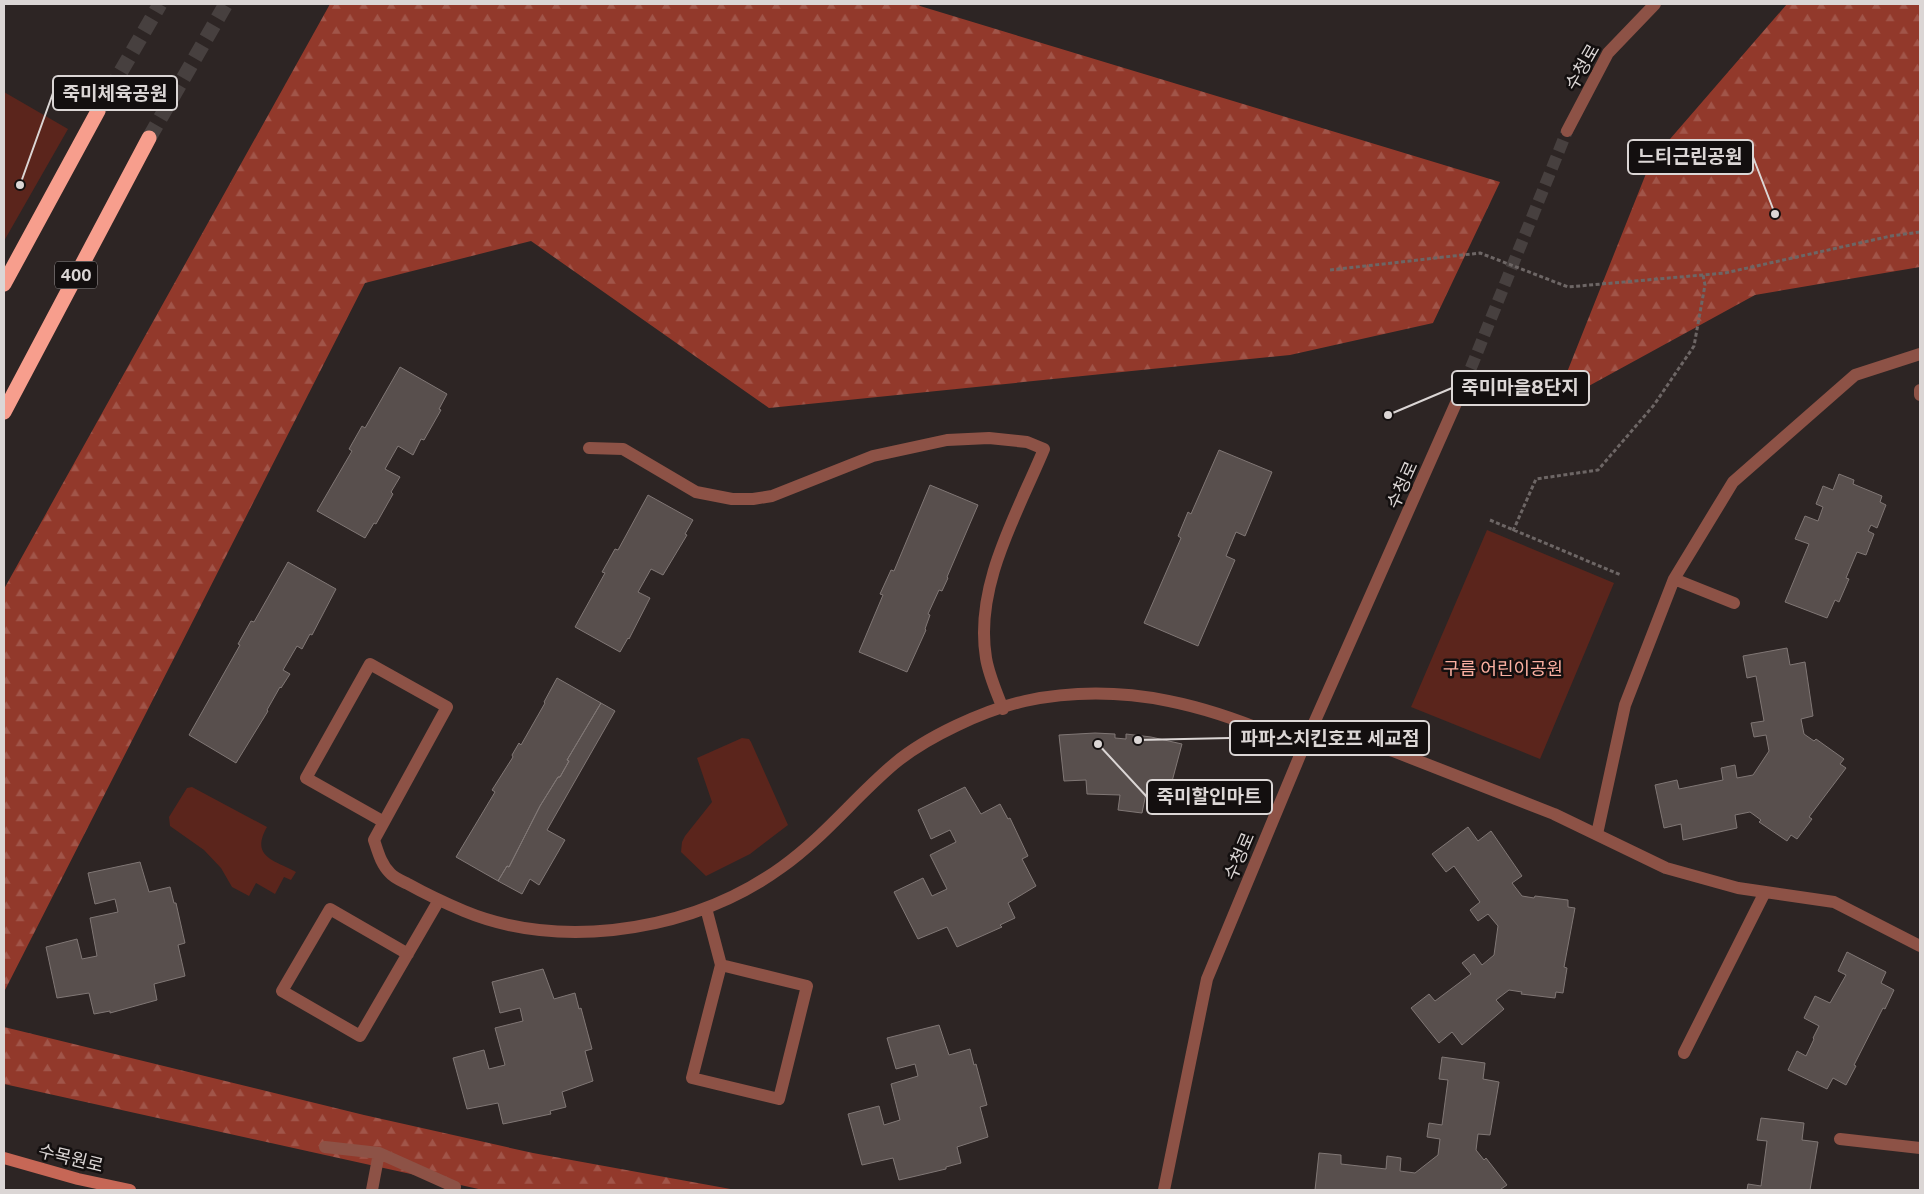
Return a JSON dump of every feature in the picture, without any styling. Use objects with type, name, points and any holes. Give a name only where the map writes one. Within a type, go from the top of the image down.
[{"type":"highway","points":[[4,284],[98,111]]},
{"type":"highway","name":"400","points":[[4,412],[149,138]]},
{"type":"street","name":"수청로","points":[[1567,131],[1608,53],[1655,4]]},
{"type":"street","points":[[1597,834],[1625,705],[1674,579],[1733,482],[1855,375],[1920,354]]},
{"type":"street","name":"수청로","points":[[1164,1190],[1207,979],[1304,748],[1464,385]]},
{"type":"street","points":[[1920,390],[1920,395]]},
{"type":"street","points":[[588,448],[623,449],[696,492],[739,499],[772,496],[873,456],[947,440],[989,438],[1027,442],[1044,449],[1001,549],[990,579],[985,600],[986,658],[993,684],[1003,709]]},
{"type":"street","points":[[1674,579],[1734,603]]},
{"type":"street","points":[[384,822],[306,778],[370,664],[447,707],[384,822],[374,840],[381,862],[391,875],[439,900],[485,920],[518,928],[551,932],[580,933],[632,928],[673,921],[734,898],[782,867],[818,838],[895,763],[942,733],[975,718],[1024,702],[1066,695],[1103,693],[1150,698],[1234,718],[1304,748]]},
{"type":"street","points":[[1313,728],[1393,752],[1554,814],[1666,868],[1738,888],[1834,902],[1920,946]]},
{"type":"street","points":[[1684,1053],[1765,892]]},
{"type":"street","points":[[408,954],[330,909],[282,991],[360,1036],[408,954],[439,900]]},
{"type":"street","points":[[706,908],[721,965],[692,1078],[779,1100],[807,986],[721,965]]},
{"type":"street","points":[[1840,1139],[1920,1148]]},
{"type":"street","points":[[326,1147],[379,1153],[455,1187]]},
{"type":"street","points":[[372,1190],[379,1153]]},
{"type":"street","name":"수목원로","points":[[4,1158],[78,1180],[130,1190]]},
{"type":"path","points":[[1330,270],[1480,253],[1568,287],[1726,273],[1891,236],[1920,232]]},
{"type":"path","points":[[1513,531],[1536,478],[1598,470],[1654,405],[1694,346],[1705,285],[1703,275]]},
{"type":"path","points":[[1490,520],[1621,575]]},
{"type":"green space","points":[[330,4],[918,4],[1500,182],[1433,323],[1290,355],[769,408],[531,241],[365,283],[4,992],[4,589]]},
{"type":"green space","points":[[1787,4],[1920,4],[1920,267],[1755,295],[1554,405],[1651,161]]},
{"type":"green space","points":[[4,92],[68,129],[4,241]]},
{"type":"green space","name":"구름 어린이공원","points":[[1487,530],[1614,583],[1540,759],[1411,707]]},
{"type":"green space","points":[[742,738],[749,739],[751,742],[788,825],[750,854],[706,876],[681,852],[685,836],[712,802],[697,758]]},
{"type":"green space","points":[[192,787],[267,827],[262,837],[261,845],[263,851],[273,860],[296,872],[291,880],[284,877],[275,894],[256,883],[249,896],[232,887],[221,868],[204,850],[170,826],[169,817],[187,788]]},
{"type":"green space","points":[[4,1027],[364,1115],[533,1153],[736,1190],[483,1190],[4,1084]]},
{"type":"building","points":[[400,367],[447,394],[439,409],[441,410],[424,440],[421,439],[413,455],[398,446],[385,469],[400,477],[376,524],[374,523],[365,538],[317,511],[352,451],[349,449],[362,426],[365,428]]},
{"type":"building","points":[[1219,450],[1272,472],[1245,536],[1236,532],[1226,556],[1235,560],[1198,646],[1144,623],[1181,538],[1178,536],[1188,512],[1191,514]]},
{"type":"building","points":[[1839,474],[1854,480],[1853,484],[1882,496],[1880,502],[1886,505],[1877,528],[1871,525],[1868,531],[1874,534],[1866,555],[1857,552],[1846,578],[1849,579],[1839,602],[1835,600],[1827,618],[1785,602],[1809,544],[1795,539],[1805,516],[1818,521],[1823,507],[1816,504],[1823,486],[1833,490]]},
{"type":"building","points":[[930,485],[978,505],[948,578],[942,591],[939,590],[928,614],[930,615],[926,630],[907,672],[859,652],[883,595],[880,594],[891,570],[894,571]]},
{"type":"building","points":[[648,495],[693,520],[685,534],[687,535],[663,575],[651,569],[638,592],[650,598],[629,639],[620,652],[575,627],[605,573],[602,572],[615,549],[618,550]]},
{"type":"building","points":[[288,562],[336,589],[312,635],[310,634],[302,649],[297,646],[283,670],[290,674],[280,687],[268,711],[236,763],[189,735],[240,645],[238,644],[251,621],[254,622]]},
{"type":"building","points":[[1787,648],[1790,665],[1805,662],[1813,716],[1801,719],[1804,734],[1814,741],[1816,739],[1844,759],[1840,764],[1846,768],[1809,817],[1812,819],[1797,839],[1791,835],[1787,841],[1759,822],[1761,820],[1750,812],[1735,815],[1737,828],[1683,840],[1681,824],[1664,828],[1655,785],[1677,780],[1679,789],[1723,780],[1721,768],[1735,765],[1737,778],[1753,775],[1769,751],[1766,735],[1754,737],[1751,723],[1764,721],[1756,676],[1747,678],[1743,656]]},
{"type":"building","points":[[557,678],[601,703],[567,760],[569,761],[560,777],[558,777],[540,806],[509,867],[507,866],[498,881],[456,857],[495,792],[492,790],[513,757],[512,755],[519,743],[521,745]]},
{"type":"building","points":[[601,703],[615,711],[547,830],[565,840],[539,885],[530,879],[522,894],[498,881],[507,866],[509,867],[540,806],[558,777],[560,777],[569,761],[567,760]]},
{"type":"building","points":[[1115,734],[1115,738],[1126,739],[1126,734],[1151,737],[1182,744],[1170,789],[1148,784],[1142,813],[1118,810],[1120,795],[1087,794],[1086,780],[1064,781],[1059,735]]},
{"type":"building","points":[[965,787],[981,814],[1000,804],[1008,819],[1010,818],[1028,856],[1022,859],[1036,886],[1008,903],[1015,918],[1000,925],[1002,927],[957,947],[947,927],[918,939],[894,892],[923,878],[932,896],[947,889],[930,855],[956,842],[950,830],[931,839],[918,810]]},
{"type":"building","points":[[1468,827],[1478,841],[1491,831],[1522,876],[1512,883],[1522,896],[1568,900],[1568,907],[1575,908],[1564,967],[1567,968],[1563,993],[1556,992],[1555,998],[1521,994],[1522,992],[1509,990],[1496,1000],[1504,1009],[1462,1045],[1452,1032],[1439,1043],[1411,1008],[1429,994],[1435,1001],[1471,974],[1462,963],[1474,954],[1482,965],[1494,955],[1498,926],[1488,914],[1478,921],[1470,910],[1480,902],[1454,866],[1446,872],[1432,854]]},
{"type":"building","points":[[140,862],[149,892],[170,887],[174,903],[176,903],[185,943],[178,945],[185,976],[154,984],[157,1000],[110,1013],[110,1011],[94,1014],[89,993],[57,998],[46,947],[77,939],[82,959],[97,956],[90,918],[118,912],[115,899],[95,904],[88,873]]},
{"type":"building","points":[[1847,952],[1886,972],[1881,983],[1894,990],[1854,1065],[1856,1066],[1846,1085],[1833,1078],[1827,1089],[1788,1070],[1797,1051],[1806,1056],[1819,1026],[1804,1018],[1815,996],[1830,1003],[1846,975],[1838,971]]},
{"type":"building","points":[[543,969],[554,999],[575,993],[592,1049],[585,1051],[593,1081],[562,1092],[566,1107],[550,1111],[551,1114],[503,1124],[498,1103],[467,1109],[453,1058],[484,1050],[489,1069],[505,1065],[495,1028],[523,1021],[520,1008],[500,1013],[492,982]]},
{"type":"building","points":[[939,1025],[949,1055],[970,1049],[987,1105],[980,1107],[988,1137],[957,1147],[961,1163],[946,1167],[946,1169],[899,1180],[893,1158],[862,1165],[848,1114],[879,1106],[884,1125],[900,1120],[891,1084],[918,1076],[915,1064],[896,1069],[887,1038]]},
{"type":"building","points":[[1442,1057],[1485,1063],[1483,1079],[1499,1082],[1490,1135],[1478,1134],[1476,1150],[1484,1160],[1486,1158],[1507,1185],[1502,1190],[1315,1190],[1319,1153],[1341,1155],[1341,1164],[1386,1169],[1387,1156],[1401,1158],[1400,1171],[1415,1173],[1438,1155],[1440,1139],[1427,1137],[1429,1123],[1442,1125],[1448,1080],[1439,1079]]},
{"type":"building","points":[[1761,1118],[1804,1123],[1802,1140],[1818,1142],[1810,1190],[1747,1190],[1748,1184],[1761,1186],[1767,1141],[1757,1140]]},
{"type":"tunnel","points":[[98,111],[160,4]]},
{"type":"tunnel","points":[[149,138],[226,4]]},
{"type":"tunnel","points":[[1464,385],[1567,131]]},
{"type":"place","name":"죽미체육공원","points":[[20,185]]},
{"type":"place","name":"느티근린공원","points":[[1775,214]]},
{"type":"place","name":"죽미마을8단지","points":[[1388,415]]},
{"type":"place","name":"파파스치킨호프 세교점","points":[[1138,740]]},
{"type":"place","name":"죽미할인마트","points":[[1098,744]]}]
